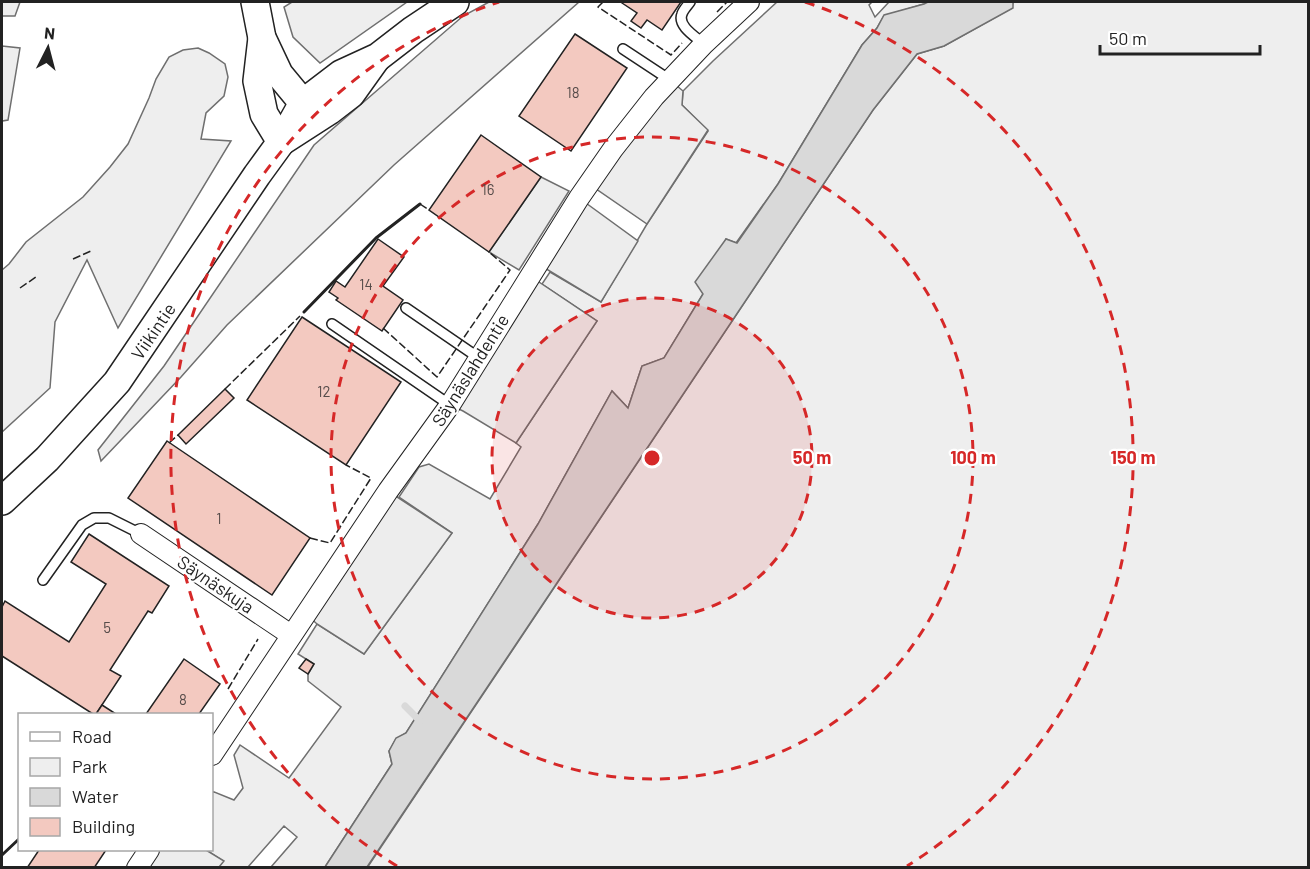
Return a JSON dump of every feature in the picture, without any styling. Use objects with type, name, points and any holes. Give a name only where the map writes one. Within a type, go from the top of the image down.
[{"type":"main road","points":[[255,2],[261,38],[256,81],[264,114],[281,142]]},
{"type":"main road","name":"Viikintie","points":[[2,501],[47,459],[117,382],[281,142],[303,103],[341,74],[378,57],[455,2]]},
{"type":"main road","points":[[261,38],[279,74],[303,103]]},
{"type":"main road","name":"Viikintie","points":[[281,142],[329,111],[351,93],[378,57]]},
{"type":"street","name":"Säynäslahdentie","points":[[213,753],[388,491],[450,405],[579,198],[613,149],[654,97],[748,2]]},
{"type":"street","name":"Säynäskuja","points":[[141,534],[291,635]]},
{"type":"street","points":[[137,867],[148,851]]},
{"type":"lane","points":[[690,2],[682,14],[682,26],[704,44]]},
{"type":"lane","points":[[623,50],[670,80]]},
{"type":"lane","points":[[406,308],[479,358]]},
{"type":"lane","points":[[332,324],[450,405]]},
{"type":"lane","points":[[43,580],[82,525],[94,518],[109,518],[141,534]]},
{"type":"green space","points":[[2,2],[20,2],[15,16],[2,16]]},
{"type":"green space","points":[[292,2],[407,2],[320,63],[293,37],[284,7]]},
{"type":"green space","points":[[489,2],[579,2],[394,165],[227,325],[101,461],[98,450],[164,366],[314,145],[463,16]]},
{"type":"green space","points":[[777,2],[872,2],[869,5],[875,17],[889,2],[928,2],[884,16],[862,45],[778,184],[736,243],[726,239],[703,294],[664,358],[642,366],[628,408],[612,391],[538,524],[406,733],[396,739],[389,751],[392,764],[325,867],[271,867],[297,837],[284,826],[248,867],[219,867],[223,861],[208,851],[213,851],[213,791],[234,800],[243,788],[234,755],[240,745],[289,778],[341,707],[308,681],[308,674],[314,664],[298,654],[317,624],[364,654],[452,533],[399,497],[419,467],[429,464],[490,499],[521,447],[516,443],[597,321],[542,284],[550,272],[601,302],[647,224],[708,131],[682,105],[683,91]]},
{"type":"green space","points":[[1013,2],[1308,2],[1308,867],[367,868],[873,110],[917,54],[944,46],[1012,8]]},
{"type":"green space","points":[[2,46],[20,48],[8,120],[2,121]]},
{"type":"green space","points":[[198,48],[225,64],[228,77],[224,96],[206,113],[201,139],[231,141],[118,328],[87,260],[55,322],[50,388],[2,432],[2,270],[26,242],[83,197],[110,167],[128,144],[156,79],[169,57],[183,50]]},
{"type":"shaded area","points":[[670,80],[683,91],[682,105],[708,130],[647,224],[589,184]]},
{"type":"shaded area","points":[[541,177],[569,191],[519,270],[489,252]]},
{"type":"shaded area","points":[[579,198],[638,241],[601,302],[538,264]]},
{"type":"shaded area","points":[[530,276],[597,321],[516,443],[450,405]]},
{"type":"shaded area","points":[[388,491],[452,533],[364,654],[317,624],[305,613]]},
{"type":"shaded area","points":[[148,851],[208,851],[224,861],[219,867],[137,868]]},
{"type":"water","points":[[928,2],[1013,2],[1013,8],[944,46],[917,54],[873,110],[367,867],[325,867],[392,764],[389,751],[396,738],[406,733],[538,524],[612,391],[628,408],[642,366],[664,358],[703,294],[695,282],[726,239],[737,243],[778,184],[862,45],[877,28],[884,15]]},
{"type":"building","points":[[623,2],[681,2],[662,30],[647,20],[641,28],[631,21],[637,13]]},
{"type":"building","points":[[575,34],[627,68],[571,151],[519,116]]},
{"type":"building","points":[[481,135],[541,177],[489,252],[429,210]]},
{"type":"building","points":[[378,239],[404,257],[383,286],[403,300],[382,331],[336,300],[338,298],[329,292],[336,281],[345,287]]},
{"type":"building","points":[[302,317],[401,382],[346,465],[247,400]]},
{"type":"building","points":[[225,389],[234,398],[186,444],[178,435]]},
{"type":"building","points":[[167,441],[310,538],[272,595],[128,498]]},
{"type":"building","points":[[89,534],[169,586],[152,613],[148,611],[110,670],[121,676],[97,713],[91,713],[2,656],[2,607],[5,601],[69,642],[106,584],[71,562]]},
{"type":"building","points":[[184,659],[220,684],[200,713],[147,713]]},
{"type":"building","points":[[306,659],[314,664],[308,674],[299,668]]},
{"type":"building","points":[[102,705],[114,713],[97,713]]},
{"type":"building","points":[[38,851],[105,851],[94,868],[27,868]]},
{"type":"waterway","points":[[405,706],[420,721]]},
{"type":"fence","points":[[603,2],[598,7],[671,55],[682,43]]},
{"type":"fence","points":[[717,12],[727,2]]},
{"type":"fence","points":[[420,204],[429,210]]},
{"type":"fence","points":[[73,259],[91,251]]},
{"type":"fence","points":[[383,328],[437,377],[510,270],[489,252]]},
{"type":"fence","points":[[20,288],[36,277]]},
{"type":"fence","points":[[225,389],[300,316]]},
{"type":"fence","points":[[169,443],[178,435]]},
{"type":"fence","points":[[310,538],[330,543],[371,478],[346,465]]},
{"type":"fence","points":[[228,689],[258,639]]},
{"type":"wall","points":[[304,312],[376,238],[420,204]]},
{"type":"wall","points":[[2,855],[18,840]]}]
